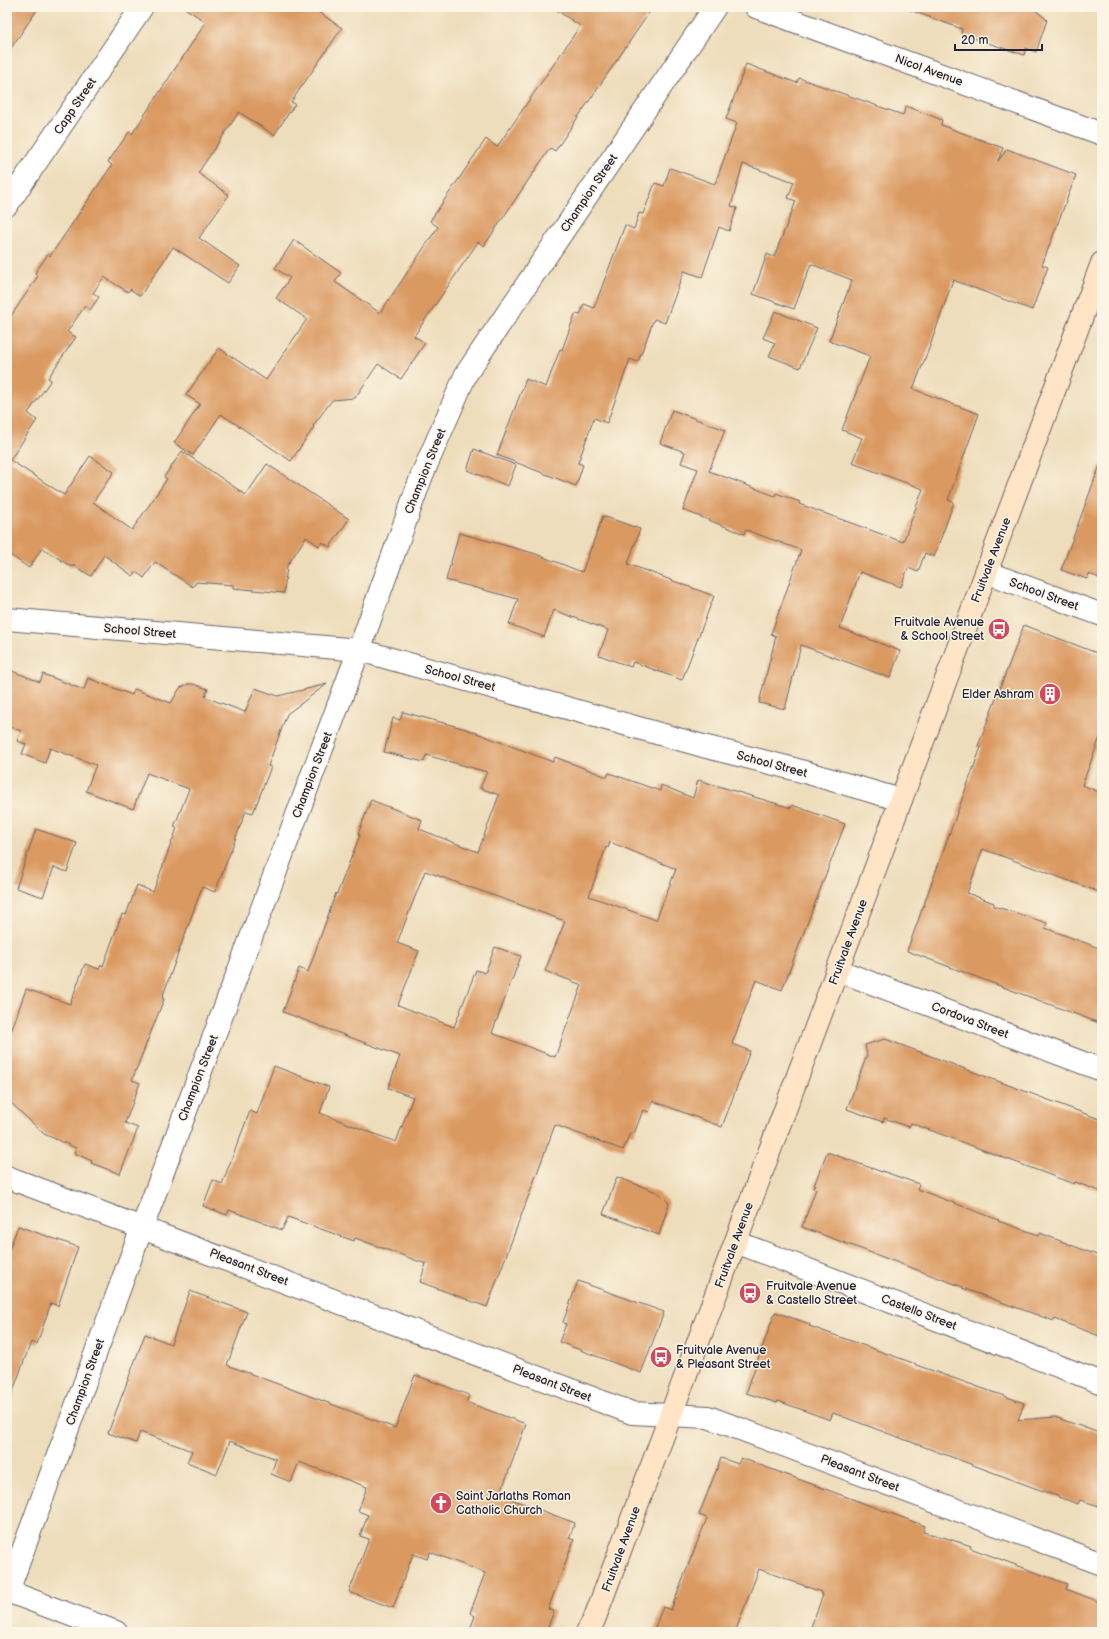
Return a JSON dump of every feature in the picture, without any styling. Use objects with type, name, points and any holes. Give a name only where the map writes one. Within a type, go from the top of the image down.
[{"type":"main road","name":"Fruitvale Avenue","points":[[593,1628],[671,1415],[1102,263]]},
{"type":"street","name":"Capp Street","points":[[7,205],[142,7]]},
{"type":"street","name":"Champion Street","points":[[7,1592],[142,1227],[359,650],[422,475],[466,374],[715,7]]},
{"type":"street","name":"Nicol Avenue","points":[[756,7],[1102,134]]},
{"type":"street","name":"School Street","points":[[986,572],[1102,615]]},
{"type":"street","name":"School Street","points":[[7,619],[359,650],[703,746],[794,769],[901,800]]},
{"type":"street","name":"Cordova Street","points":[[837,970],[1102,1070]]},
{"type":"street","name":"Pleasant Street","points":[[7,1177],[632,1413],[712,1418],[1102,1564]]},
{"type":"street","name":"Castello Street","points":[[736,1242],[1102,1383]]},
{"type":"street","points":[[7,1592],[116,1632]]},
{"type":"building","points":[[7,7],[39,7],[7,54]]},
{"type":"building","points":[[183,7],[311,7],[342,28],[291,102],[295,104],[274,135],[239,112],[198,173],[229,195],[199,238],[240,266],[228,283],[173,247],[140,296],[130,289],[128,292],[104,277],[93,293],[99,297],[90,310],[85,306],[67,332],[76,337],[48,378],[51,380],[28,413],[37,420],[10,460],[64,495],[90,456],[114,472],[93,502],[132,530],[167,479],[164,477],[182,451],[246,495],[267,464],[349,519],[330,547],[322,542],[319,546],[306,537],[287,566],[284,593],[233,588],[233,585],[196,582],[193,587],[155,562],[144,578],[136,572],[133,576],[104,555],[91,576],[73,565],[72,567],[42,548],[29,568],[7,553],[7,322],[38,276],[35,273],[48,254],[50,256],[55,249],[112,165],[108,162],[129,132],[132,134],[206,22]]},
{"type":"building","points":[[552,7],[653,7],[555,151],[550,148],[484,246],[478,242],[414,336],[425,343],[401,379],[378,364],[355,398],[332,400],[313,426],[314,427],[291,461],[221,414],[193,455],[174,443],[200,404],[186,395],[219,348],[266,380],[307,319],[276,298],[290,278],[275,268],[294,240],[341,273],[335,282],[380,313],[438,227],[430,221],[486,139],[497,147],[580,26]]},
{"type":"building","points":[[910,7],[1032,7],[1047,20],[1036,52],[1026,48],[1024,55],[961,34],[962,29],[910,10]]},
{"type":"building","points":[[746,64],[797,83],[799,78],[903,115],[906,106],[942,120],[941,125],[1003,148],[998,161],[1007,149],[1076,175],[1042,265],[1048,267],[1032,310],[953,280],[913,389],[979,414],[948,500],[954,502],[934,557],[925,553],[918,572],[908,568],[901,587],[860,572],[840,628],[900,651],[890,678],[801,645],[785,709],[759,703],[776,636],[771,634],[801,550],[746,530],[744,534],[683,510],[698,469],[681,463],[685,452],[660,443],[672,410],[725,430],[709,471],[775,496],[776,493],[800,502],[799,504],[903,542],[923,489],[852,463],[862,438],[842,430],[870,356],[829,341],[852,280],[811,264],[794,309],[753,294],[767,254],[774,257],[796,201],[788,198],[794,182],[743,164],[731,206],[737,208],[729,231],[719,227],[702,277],[684,271],[665,323],[654,319],[638,362],[630,359],[607,423],[594,418],[578,463],[583,465],[576,486],[497,455],[526,379],[546,387],[560,349],[562,350],[575,314],[580,315],[584,304],[594,308],[625,225],[634,229],[639,213],[643,214],[655,183],[664,186],[670,168],[715,184],[737,123],[726,119]]},
{"type":"building","points":[[775,311],[817,328],[800,368],[769,356],[775,343],[763,338]]},
{"type":"building","points":[[474,449],[516,465],[508,486],[467,470]]},
{"type":"building","points":[[1100,465],[1102,465],[1102,579],[1089,574],[1087,579],[1061,570]]},
{"type":"building","points":[[603,516],[640,529],[628,564],[714,596],[682,680],[633,662],[631,667],[599,655],[608,630],[554,610],[544,637],[509,624],[518,599],[446,580],[459,533],[533,553],[582,572]]},
{"type":"building","points":[[1024,625],[1102,655],[1102,732],[1082,785],[1102,793],[1102,893],[983,849],[967,893],[994,903],[994,906],[1047,923],[1045,928],[1102,949],[1102,1024],[907,951],[981,747],[978,746]]},
{"type":"building","points":[[7,669],[40,682],[43,674],[84,690],[88,678],[132,695],[134,689],[171,703],[180,688],[188,684],[193,684],[208,689],[205,697],[245,712],[255,688],[278,696],[327,684],[287,714],[268,766],[271,767],[253,813],[246,811],[215,892],[202,887],[162,998],[164,999],[132,1080],[140,1083],[125,1123],[138,1128],[120,1174],[91,1163],[92,1161],[74,1153],[76,1148],[44,1134],[7,1099],[7,1043],[26,989],[70,1004],[85,964],[99,969],[101,965],[103,966],[122,914],[126,915],[137,885],[153,892],[177,828],[174,827],[189,789],[147,773],[133,809],[86,791],[96,765],[50,748],[45,763],[22,754],[26,744],[17,741],[21,731],[7,726]]},
{"type":"building","points":[[403,712],[466,729],[553,762],[555,757],[607,777],[609,773],[660,791],[661,785],[693,798],[698,780],[791,808],[792,805],[845,824],[782,990],[756,980],[732,1044],[750,1051],[722,1127],[653,1101],[649,1112],[643,1110],[634,1134],[630,1133],[623,1150],[555,1125],[487,1307],[420,1282],[426,1264],[355,1238],[354,1241],[288,1217],[282,1230],[229,1210],[227,1215],[203,1206],[213,1180],[222,1184],[250,1111],[257,1114],[274,1066],[329,1087],[320,1113],[396,1142],[413,1097],[388,1088],[400,1056],[283,1012],[299,968],[308,972],[336,893],[337,894],[360,835],[358,834],[371,800],[422,820],[419,829],[478,852],[499,795],[480,788],[487,772],[426,755],[424,762],[384,752],[393,718],[400,720]],"holes":[[[610,842],[676,869],[656,920],[589,896],[606,847],[608,848]],[[425,871],[565,921],[545,971],[582,985],[555,1057],[492,1033],[521,956],[495,947],[485,973],[476,970],[454,1027],[398,1005],[419,951],[397,943]]]},
{"type":"building","points":[[36,829],[77,843],[67,872],[54,867],[43,897],[16,888]]},
{"type":"building","points":[[885,1039],[1102,1120],[1102,1192],[1075,1182],[1074,1184],[911,1123],[909,1127],[884,1118],[883,1122],[847,1109],[867,1055],[865,1045]]},
{"type":"building","points":[[827,1152],[919,1184],[917,1189],[999,1220],[998,1221],[1039,1235],[1040,1233],[1102,1257],[1102,1337],[1055,1319],[1054,1321],[962,1288],[963,1287],[802,1227],[816,1189],[813,1188]]},
{"type":"building","points":[[617,1177],[659,1193],[669,1203],[659,1235],[603,1214]]},
{"type":"building","points":[[18,1226],[78,1247],[58,1306],[51,1303],[37,1344],[31,1342],[10,1399],[7,1398],[7,1255]]},
{"type":"building","points":[[578,1281],[664,1312],[641,1373],[559,1342],[566,1324],[563,1322]]},
{"type":"building","points":[[190,1291],[247,1312],[227,1365],[395,1428],[415,1375],[469,1395],[466,1402],[526,1424],[500,1495],[575,1523],[569,1538],[574,1540],[548,1609],[554,1611],[546,1632],[469,1632],[475,1616],[470,1613],[485,1573],[430,1552],[427,1559],[413,1554],[393,1608],[349,1592],[369,1539],[360,1536],[368,1515],[358,1511],[367,1487],[299,1462],[291,1482],[271,1474],[276,1459],[230,1441],[217,1474],[187,1462],[192,1451],[140,1432],[136,1443],[108,1433],[145,1334],[171,1344]]},
{"type":"building","points":[[775,1312],[810,1324],[809,1326],[1024,1403],[1018,1420],[1055,1417],[1102,1434],[1102,1507],[1080,1500],[1078,1504],[833,1413],[830,1420],[778,1401],[777,1403],[746,1393]]},
{"type":"building","points":[[721,1458],[738,1464],[741,1458],[925,1526],[923,1532],[971,1546],[970,1548],[1067,1584],[1066,1589],[1102,1603],[1102,1632],[809,1632],[823,1595],[821,1592],[759,1569],[735,1632],[653,1632],[663,1607],[671,1610],[707,1518],[699,1515]]},
{"type":"place","name":"Fruitvale Avenue & School Street","points":[[999,629]]},
{"type":"place","name":"Elder Ashram","points":[[1050,694]]},
{"type":"place","name":"Fruitvale Avenue & Castello Street","points":[[750,1293]]},
{"type":"place","name":"Fruitvale Avenue & Pleasant Street","points":[[661,1357]]},
{"type":"place","name":"Saint Jarlaths Roman Catholic Church","points":[[441,1503]]}]
